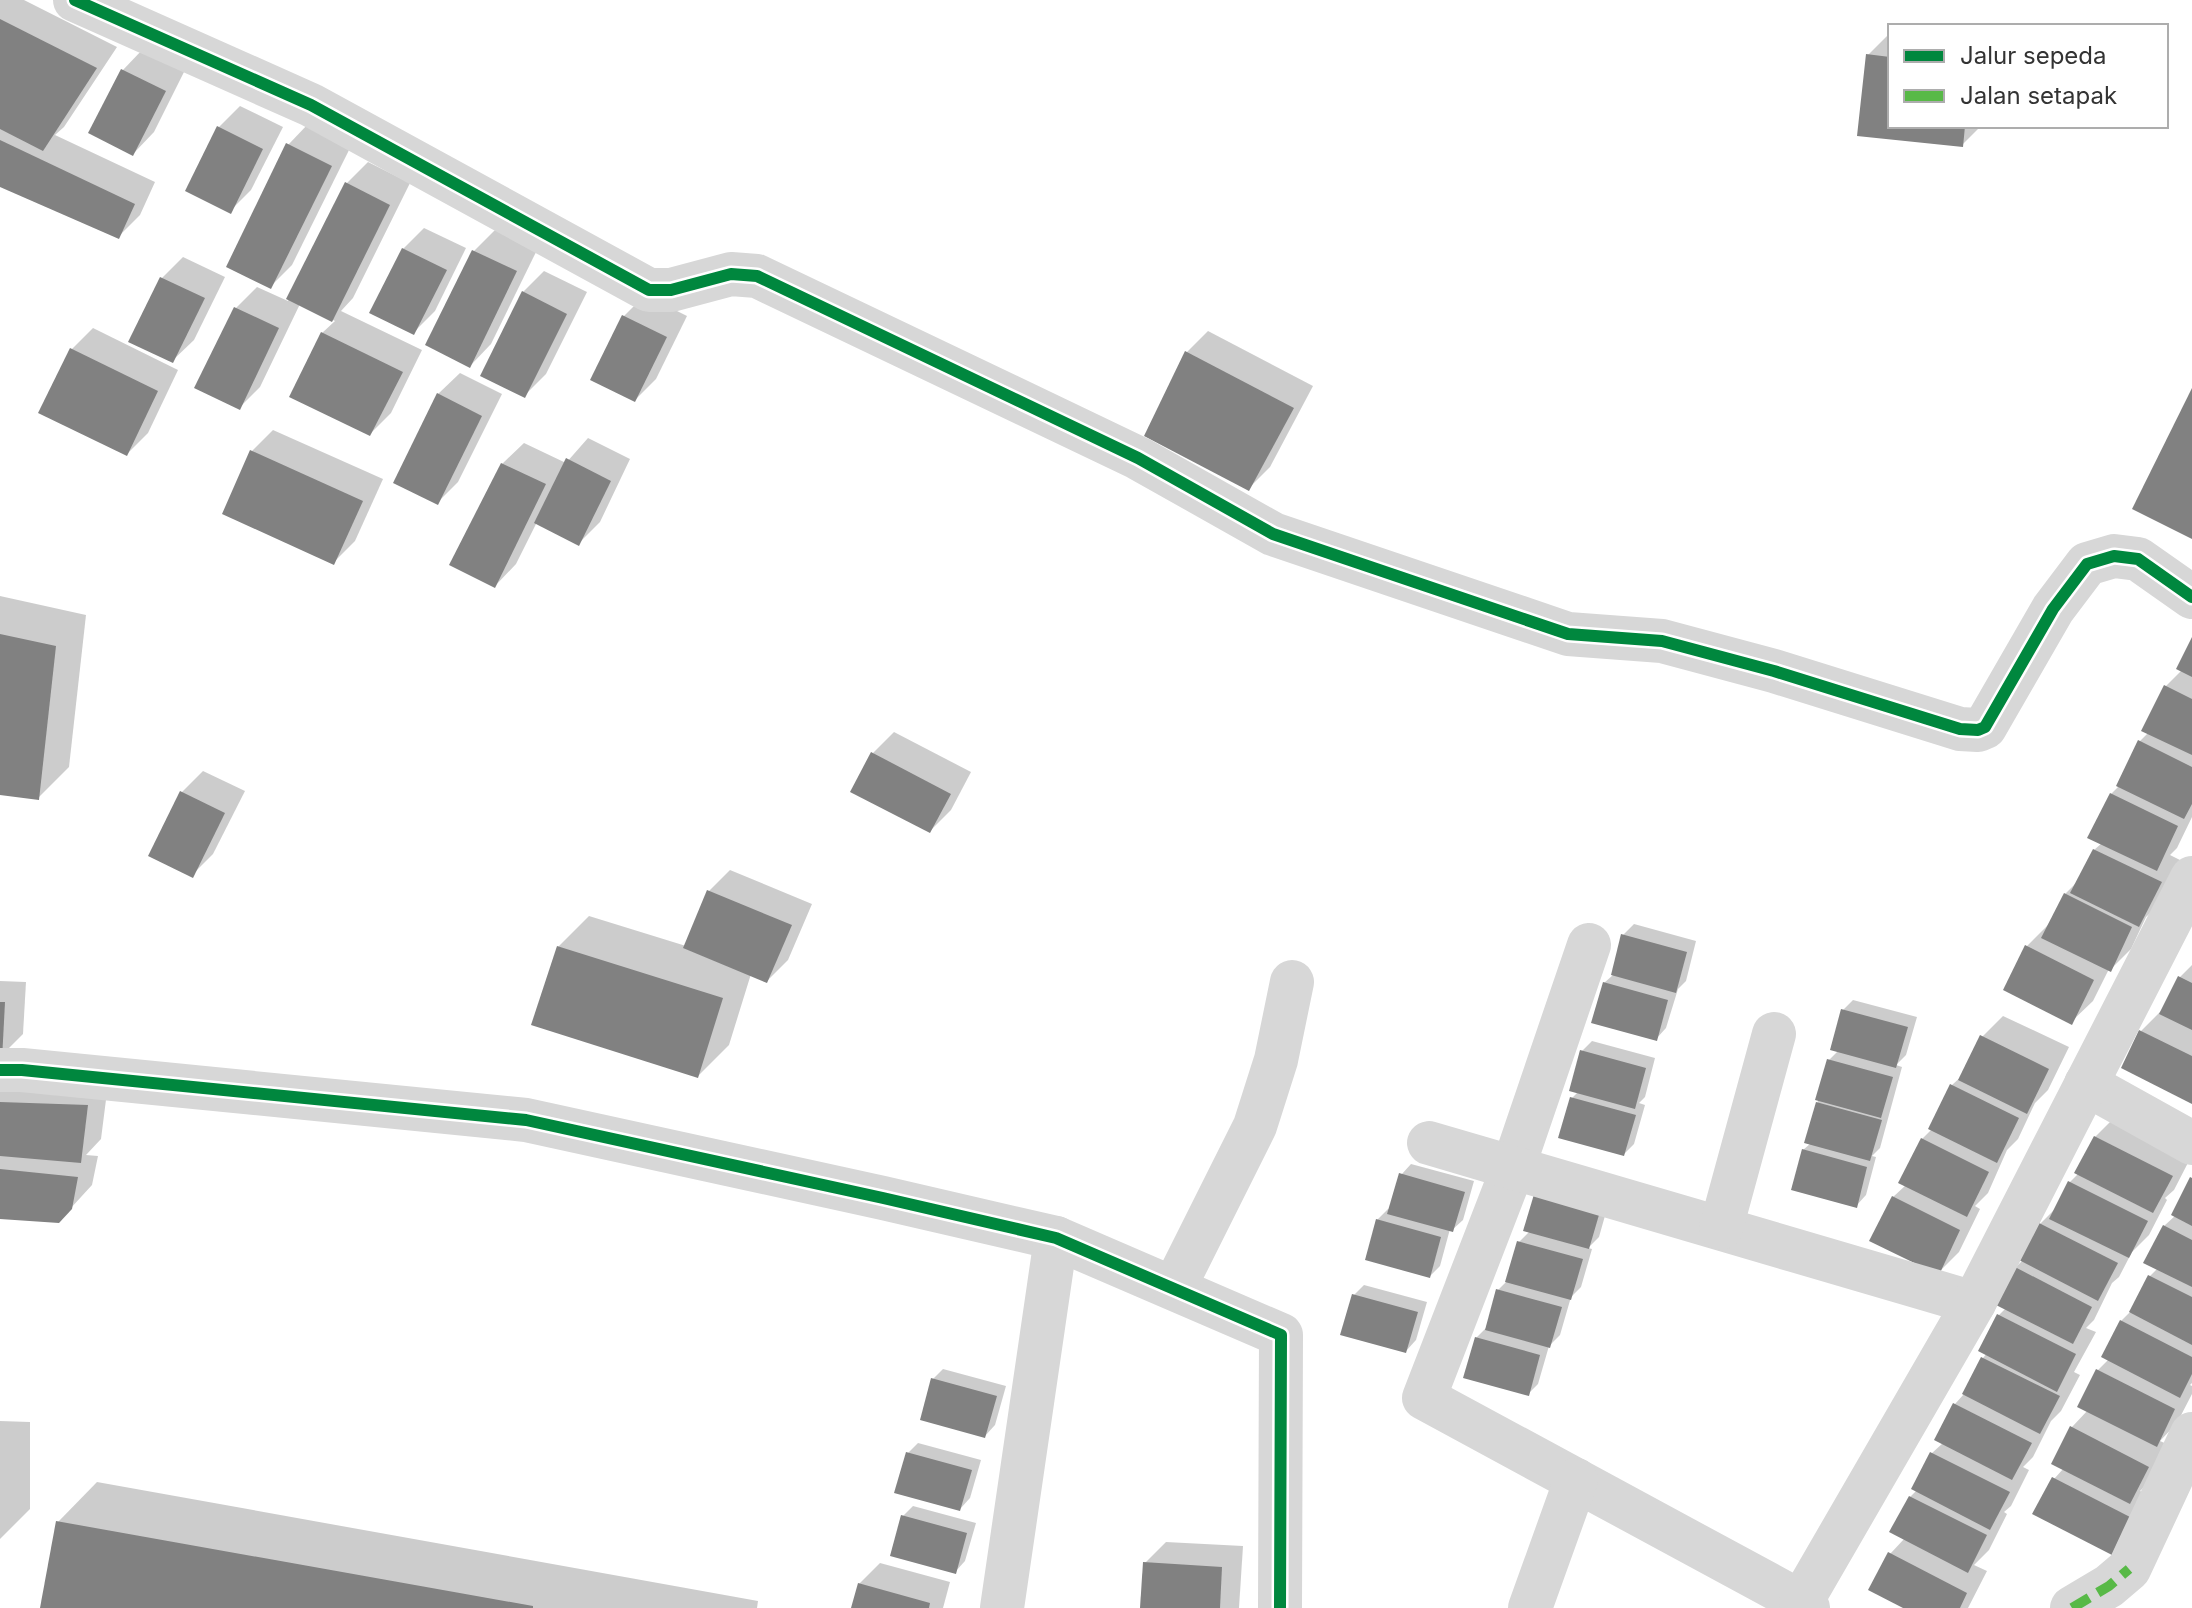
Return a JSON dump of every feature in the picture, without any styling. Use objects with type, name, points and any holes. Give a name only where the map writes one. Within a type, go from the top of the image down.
[{"type":"street","points":[[75,0],[311,105],[649,290],[671,290],[731,274],[757,276],[1138,458],[1273,534],[1568,634],[1662,641],[1774,671],[1960,729],[1978,730],[1985,727],[2053,609],[2087,564],[2114,556],[2138,559],[2192,597]]},
{"type":"street","points":[[1589,945],[1513,1168],[1424,1398],[1804,1605],[1974,1303],[2192,878]]},
{"type":"street","points":[[1174,1288],[1255,1126],[1276,1060],[1292,982]]},
{"type":"street","points":[[1721,1228],[1774,1034]]},
{"type":"street","points":[[0,1070],[38,1071],[526,1120],[1056,1238],[1281,1335],[1280,1608]]},
{"type":"street","points":[[2086,1084],[2192,1143]]},
{"type":"street","points":[[1429,1143],[1974,1303]]},
{"type":"street","points":[[1002,1608],[1056,1238]]},
{"type":"street","points":[[2072,1608],[2109,1586],[2129,1569],[2190,1442]]},
{"type":"street","points":[[1530,1608],[1576,1480]]},
{"type":"building","points":[[0,19],[97,68],[43,151],[0,129]]},
{"type":"building","points":[[1866,54],[1888,57],[1888,128],[1965,128],[1963,147],[1857,136]]},
{"type":"building","points":[[121,69],[166,91],[133,156],[88,133]]},
{"type":"building","points":[[217,126],[263,149],[231,214],[185,191]]},
{"type":"building","points":[[0,140],[135,204],[119,239],[0,187]]},
{"type":"building","points":[[286,143],[332,166],[271,289],[226,267]]},
{"type":"building","points":[[345,182],[390,205],[332,322],[286,299]]},
{"type":"building","points":[[402,248],[447,270],[414,335],[369,313]]},
{"type":"building","points":[[472,250],[517,271],[470,368],[425,345]]},
{"type":"building","points":[[160,277],[205,298],[173,363],[128,342]]},
{"type":"building","points":[[522,291],[567,314],[525,398],[480,376]]},
{"type":"building","points":[[234,307],[279,328],[240,410],[194,388]]},
{"type":"building","points":[[622,315],[667,337],[635,402],[590,380]]},
{"type":"building","points":[[321,332],[403,372],[370,436],[289,397]]},
{"type":"building","points":[[70,348],[158,391],[127,456],[38,413]]},
{"type":"building","points":[[1185,351],[1294,408],[1249,491],[1144,436]]},
{"type":"building","points":[[2192,388],[2192,539],[2132,509]]},
{"type":"building","points":[[437,393],[482,416],[438,505],[393,483]]},
{"type":"building","points":[[250,450],[363,501],[334,565],[222,514]]},
{"type":"building","points":[[566,458],[611,481],[579,546],[534,523]]},
{"type":"building","points":[[501,463],[546,484],[495,588],[449,565]]},
{"type":"building","points":[[0,634],[56,646],[39,800],[0,795]]},
{"type":"building","points":[[2192,637],[2192,677],[2176,669]]},
{"type":"building","points":[[2164,685],[2192,699],[2192,755],[2141,731]]},
{"type":"building","points":[[2138,740],[2192,767],[2192,804],[2184,819],[2116,786]]},
{"type":"building","points":[[871,752],[951,794],[930,833],[850,792]]},
{"type":"building","points":[[180,791],[225,813],[193,878],[148,856]]},
{"type":"building","points":[[2110,793],[2178,826],[2157,871],[2087,838]]},
{"type":"building","points":[[2093,849],[2162,882],[2139,927],[2070,893]]},
{"type":"building","points":[[707,890],[792,925],[767,983],[683,948]]},
{"type":"building","points":[[2064,893],[2132,927],[2111,972],[2041,938]]},
{"type":"building","points":[[1621,934],[1687,952],[1676,993],[1611,975]]},
{"type":"building","points":[[2025,945],[2094,980],[2072,1025],[2003,990]]},
{"type":"building","points":[[557,946],[723,998],[698,1078],[531,1025]]},
{"type":"building","points":[[2178,976],[2192,983],[2192,1030],[2159,1014]]},
{"type":"building","points":[[1603,982],[1668,1000],[1657,1041],[1591,1023]]},
{"type":"building","points":[[0,1002],[5,1002],[2,1060],[0,1060]]},
{"type":"building","points":[[1841,1009],[1908,1027],[1896,1068],[1830,1050]]},
{"type":"building","points":[[2139,1030],[2192,1056],[2192,1104],[2121,1068]]},
{"type":"building","points":[[1980,1035],[2049,1069],[2027,1114],[1958,1080]]},
{"type":"building","points":[[1580,1050],[1646,1068],[1635,1109],[1569,1091]]},
{"type":"building","points":[[1827,1059],[1893,1077],[1881,1118],[1815,1100]]},
{"type":"building","points":[[1950,1084],[2019,1118],[1997,1163],[1928,1129]]},
{"type":"building","points":[[1570,1097],[1636,1115],[1624,1156],[1558,1138]]},
{"type":"building","points":[[0,1102],[88,1105],[81,1163],[0,1156]]},
{"type":"building","points":[[1816,1102],[1882,1120],[1870,1161],[1804,1143]]},
{"type":"building","points":[[2094,1136],[2173,1176],[2153,1213],[2074,1173]]},
{"type":"building","points":[[1921,1138],[1989,1172],[1967,1217],[1898,1183]]},
{"type":"building","points":[[1802,1149],[1867,1167],[1857,1208],[1791,1190]]},
{"type":"building","points":[[0,1169],[78,1177],[72,1209],[59,1223],[0,1219]]},
{"type":"building","points":[[1399,1173],[1465,1192],[1453,1232],[1387,1214]]},
{"type":"building","points":[[2192,1178],[2192,1226],[2171,1215]]},
{"type":"building","points":[[2068,1181],[2148,1221],[2129,1258],[2049,1219]]},
{"type":"building","points":[[1535,1191],[1601,1208],[1589,1249],[1523,1231]]},
{"type":"building","points":[[1892,1196],[1960,1230],[1939,1275],[1869,1241]]},
{"type":"building","points":[[1376,1219],[1441,1237],[1430,1278],[1365,1260]]},
{"type":"building","points":[[2039,1223],[2118,1263],[2098,1301],[2019,1260]]},
{"type":"building","points":[[2163,1225],[2192,1240],[2192,1287],[2143,1263]]},
{"type":"building","points":[[1517,1241],[1583,1259],[1571,1300],[1505,1282]]},
{"type":"building","points":[[2013,1266],[2092,1307],[2073,1344],[1994,1304]]},
{"type":"building","points":[[2148,1275],[2192,1297],[2192,1345],[2129,1312]]},
{"type":"building","points":[[1496,1289],[1562,1307],[1550,1348],[1485,1330]]},
{"type":"building","points":[[1352,1294],[1418,1312],[1406,1353],[1340,1335]]},
{"type":"building","points":[[1997,1314],[2076,1354],[2057,1392],[1978,1351]]},
{"type":"building","points":[[2120,1320],[2192,1357],[2192,1374],[2180,1398],[2101,1357]]},
{"type":"building","points":[[1475,1337],[1540,1355],[1529,1396],[1463,1378]]},
{"type":"building","points":[[1981,1357],[2060,1396],[2040,1434],[1962,1394]]},
{"type":"building","points":[[2096,1369],[2175,1409],[2157,1447],[2077,1407]]},
{"type":"building","points":[[931,1378],[997,1396],[985,1438],[920,1420]]},
{"type":"building","points":[[1953,1403],[2032,1443],[2012,1480],[1934,1440]]},
{"type":"building","points":[[2070,1426],[2149,1467],[2130,1504],[2051,1464]]},
{"type":"building","points":[[906,1452],[972,1470],[960,1511],[894,1493]]},
{"type":"building","points":[[1930,1452],[2010,1492],[1990,1530],[1911,1489]]},
{"type":"building","points":[[2052,1477],[2130,1517],[2112,1555],[2032,1514]]},
{"type":"building","points":[[1909,1496],[1987,1535],[1968,1573],[1889,1532]]},
{"type":"building","points":[[901,1515],[967,1533],[956,1574],[890,1556]]},
{"type":"building","points":[[56,1521],[533,1606],[533,1608],[40,1608]]},
{"type":"building","points":[[1888,1552],[1967,1593],[1960,1608],[1903,1608],[1868,1590]]},
{"type":"building","points":[[1143,1562],[1222,1567],[1220,1608],[1140,1608]]},
{"type":"building","points":[[858,1583],[930,1603],[929,1608],[851,1608]]},
{"type":"marked path","points":[[2072,1608],[2109,1586],[2129,1569]]},
{"type":"cycle path","points":[[75,0],[311,105],[649,290],[671,290],[731,274],[757,276],[1138,458],[1273,534],[1568,634],[1662,641],[1774,671],[1960,729],[1978,730],[1985,727],[2053,609],[2087,564],[2114,556],[2138,559],[2192,597]]},
{"type":"cycle path","points":[[0,1070],[526,1120],[1056,1238],[1281,1335],[1280,1608]]}]
